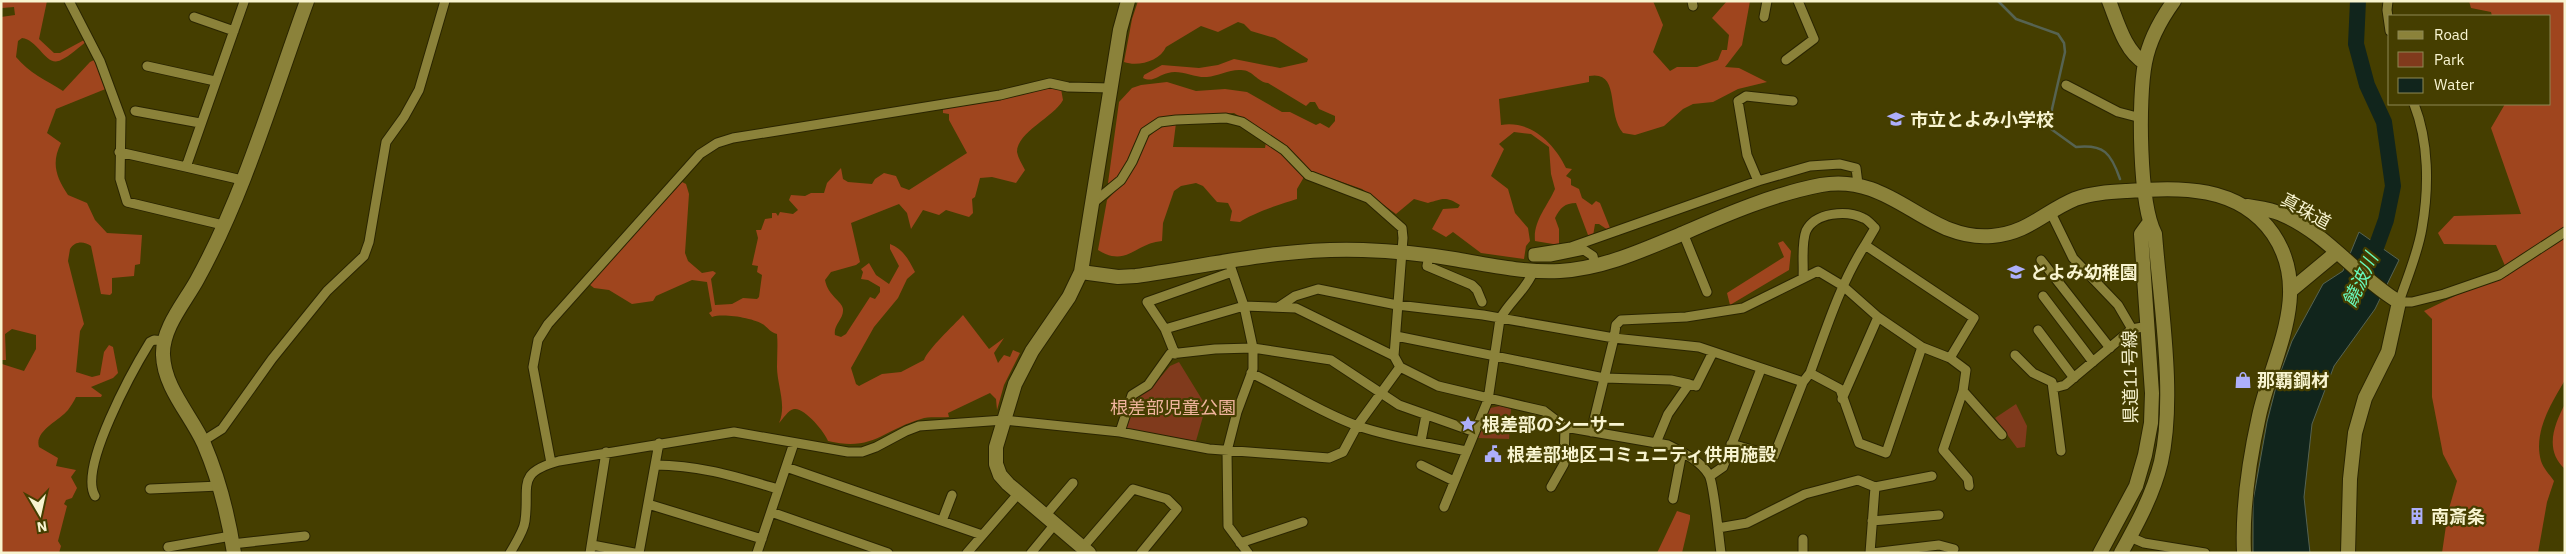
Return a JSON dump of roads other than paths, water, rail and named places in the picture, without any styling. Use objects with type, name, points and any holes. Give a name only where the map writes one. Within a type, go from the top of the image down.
[{"type":"street","points":[[69,1],[100,61],[121,118],[120,179],[127,202],[223,225]]},
{"type":"street","points":[[232,544],[220,486],[203,441],[179,399],[165,369],[163,354],[165,341],[223,225],[242,180],[307,1]]},
{"type":"street","points":[[203,441],[222,429],[272,359],[326,291],[364,256],[369,242],[386,142],[404,118],[419,90],[445,1]]},
{"type":"street","points":[[1128,1],[1120,30],[1081,272],[1069,298],[1032,351],[1015,384],[996,448],[996,464],[1000,475],[1018,494],[1086,550],[1132,490],[1167,499],[1177,508],[1141,553]]},
{"type":"street","points":[[1764,17],[1767,1]]},
{"type":"street","points":[[1786,60],[1814,39],[1798,1]]},
{"type":"street","points":[[2109,1],[2130,48],[2137,58],[2145,63]]},
{"type":"street","name":"県道11号線","points":[[2120,553],[2130,537],[2157,476],[2166,431],[2166,387],[2155,234],[2149,223],[2141,154],[2141,118],[2145,63],[2155,34],[2174,1]]},
{"type":"street","points":[[2388,1],[2386,10],[2388,20]]},
{"type":"street","points":[[186,167],[244,2]]},
{"type":"street","points":[[194,17],[234,31]]},
{"type":"street","points":[[147,66],[215,81]]},
{"type":"street","points":[[551,463],[533,367],[538,340],[548,324],[700,154],[717,143],[733,138],[1000,95],[1050,83],[1068,87],[1111,88]]},
{"type":"street","points":[[2066,85],[2118,112],[2141,118]]},
{"type":"street","points":[[1758,181],[1747,155],[1738,101],[1746,96],[1793,101]]},
{"type":"street","points":[[2348,553],[2350,479],[2355,433],[2365,398],[2388,352],[2395,299],[2422,229],[2428,170],[2420,119],[2414,105]]},
{"type":"street","points":[[135,111],[200,123]]},
{"type":"street","points":[[1092,203],[1121,180],[1132,162],[1145,132],[1160,122],[1226,118],[1242,122],[1284,150],[1308,175],[1368,198],[1402,228],[1394,356],[1400,367],[1438,386],[1488,400],[1544,411],[1566,427],[1656,443],[1682,452],[1701,466],[1710,476],[1721,553]]},
{"type":"street","points":[[119,152],[242,180]]},
{"type":"street","points":[[1595,266],[1593,256],[1584,250],[1550,258],[1533,257],[1533,253],[1571,247],[1758,181],[1810,166],[1840,164],[1856,168],[1858,184]]},
{"type":"street","points":[[1081,272],[1118,277],[1136,276],[1230,266],[1322,251],[1401,253],[1533,272],[1561,271],[1624,259],[1684,233],[1802,190],[1825,184],[1858,184],[1886,194],[1942,226],[1974,236],[1989,236],[2013,232],[2030,226],[2066,203],[2086,195],[2171,188],[2203,191],[2246,206],[2263,221],[2281,247],[2289,276],[2289,316],[2260,412],[2253,445],[2246,491],[2244,553]]},
{"type":"street","name":"真珠道","points":[[2246,206],[2274,211],[2288,217],[2395,299]]},
{"type":"street","points":[[2051,213],[2073,258],[2118,305],[2132,329]]},
{"type":"street","points":[[1731,444],[1774,456],[1803,382],[1810,372],[1843,286],[1875,228],[1864,218],[1848,214],[1830,214],[1816,222],[1807,230],[1804,240],[1803,278]]},
{"type":"street","name":"県道11号線","points":[[2100,553],[2129,502],[2147,447],[2152,408],[2141,234],[2149,223]]},
{"type":"street","points":[[2395,299],[2412,302],[2444,294],[2499,275],[2565,232]]},
{"type":"street","points":[[1684,233],[1708,292]]},
{"type":"street","points":[[1865,245],[1974,318],[1950,358]]},
{"type":"street","points":[[2290,291],[2340,255]]},
{"type":"street","points":[[1428,256],[1427,266],[1472,285],[1477,290],[1482,302]]},
{"type":"street","points":[[2041,260],[2110,348]]},
{"type":"street","points":[[1230,266],[1244,306],[1253,348],[1252,373],[1237,412],[1227,451],[1228,526],[1248,553]]},
{"type":"street","points":[[1175,354],[1165,330],[1147,302],[1230,266]]},
{"type":"street","points":[[1591,432],[1616,325],[1621,320],[1686,317],[1743,308],[1818,271],[1843,286],[1878,317],[1922,347],[1950,358],[1966,370],[1963,391],[1943,450],[1968,479],[1969,486]]},
{"type":"street","points":[[1444,507],[1488,400],[1500,319],[1505,309],[1529,280],[1533,272]]},
{"type":"street","points":[[1280,306],[1295,296],[1318,289],[1397,306],[1500,319],[1614,338],[1699,347],[1803,382]]},
{"type":"street","points":[[2043,296],[2093,362]]},
{"type":"street","points":[[1165,330],[1244,306],[1280,306],[1296,308],[1394,356]]},
{"type":"street","points":[[1842,399],[1878,317]]},
{"type":"street","points":[[2054,388],[2065,385],[2132,329],[2148,326]]},
{"type":"street","points":[[2038,330],[2074,378]]},
{"type":"street","points":[[1396,336],[1495,358],[1604,378],[1671,380],[1696,386],[1713,352]]},
{"type":"street","points":[[95,496],[92,485],[94,469],[114,407],[150,342],[154,340],[165,341]]},
{"type":"street","points":[[1810,372],[1840,389],[1859,443],[1886,452],[1922,347]]},
{"type":"street","points":[[1120,432],[1132,396],[1148,385],[1170,354],[1215,349],[1253,348],[1331,360],[1399,404],[1475,432]]},
{"type":"street","points":[[2015,355],[2033,373],[2052,382],[2061,451]]},
{"type":"street","points":[[510,553],[526,522],[524,494],[527,481],[535,470],[551,463],[659,443],[734,432],[848,452],[862,452],[919,426],[1004,420],[1120,432],[1227,451],[1329,458],[1343,452],[1357,426],[1400,367]]},
{"type":"street","points":[[1710,476],[1723,467],[1761,369]]},
{"type":"street","points":[[1252,373],[1318,409],[1357,426],[1387,435],[1466,451]]},
{"type":"street","points":[[1656,443],[1668,414],[1689,384]]},
{"type":"street","points":[[1963,391],[2002,435]]},
{"type":"street","points":[[1421,441],[1426,415]]},
{"type":"street","points":[[1551,487],[1564,464],[1566,427]]},
{"type":"street","points":[[639,553],[659,443]]},
{"type":"street","points":[[757,553],[794,443]]},
{"type":"street","points":[[606,452],[591,549],[634,553]]},
{"type":"street","points":[[1673,499],[1682,452]]},
{"type":"street","points":[[655,465],[681,465],[705,468],[778,490]]},
{"type":"street","points":[[1420,466],[1454,481]]},
{"type":"street","points":[[786,467],[982,535]]},
{"type":"street","points":[[1718,528],[1747,523],[1814,492],[1858,480],[1875,487],[1932,476]]},
{"type":"street","points":[[1031,553],[1073,482]]},
{"type":"street","points":[[150,489],[220,486]]},
{"type":"street","points":[[1875,487],[1871,553],[1939,546],[1954,549]]},
{"type":"street","points":[[967,553],[1018,494]]},
{"type":"street","points":[[942,521],[952,495]]},
{"type":"street","points":[[648,504],[762,539]]},
{"type":"street","points":[[771,512],[888,553]]},
{"type":"street","points":[[1872,521],[1939,515]]},
{"type":"street","points":[[1240,543],[1303,522]]},
{"type":"street","points":[[168,547],[232,544],[305,536]]},
{"type":"street","points":[[2130,537],[2144,543],[2205,553]]},
{"type":"street","points":[[1803,539],[1803,553]]},
{"type":"water","points":[[2359,232],[2399,260],[2375,309],[2334,366],[2312,424],[2304,497],[2310,553],[2253,553],[2253,501],[2267,422],[2278,379],[2292,341],[2323,284],[2343,271]]},
{"type":"waterway","points":[[1998,1],[2016,19],[2058,34],[2064,43],[2065,52],[2052,109],[2051,129],[2076,147],[2093,147],[2105,152],[2110,157],[2120,179]]},
{"type":"waterway","name":"饒波川","points":[[2358,1],[2356,44],[2367,85],[2384,122],[2393,186],[2386,220],[2370,264]]},
{"type":"place","name":"市立とよみ小学校","points":[[1896,119]]},
{"type":"place","name":"とよみ幼稚園","points":[[2016,272]]},
{"type":"place","name":"那覇鋼材","points":[[2243,380]]},
{"type":"place","name":"根差部のシーサー","points":[[1468,424]]},
{"type":"place","name":"根差部地区コミュニティ供用施設","points":[[1493,454]]},
{"type":"place","name":"南斎条","points":[[2417,516]]},
{"type":"park label","name":"根差部児童公園","points":[[1173,407]]}]
